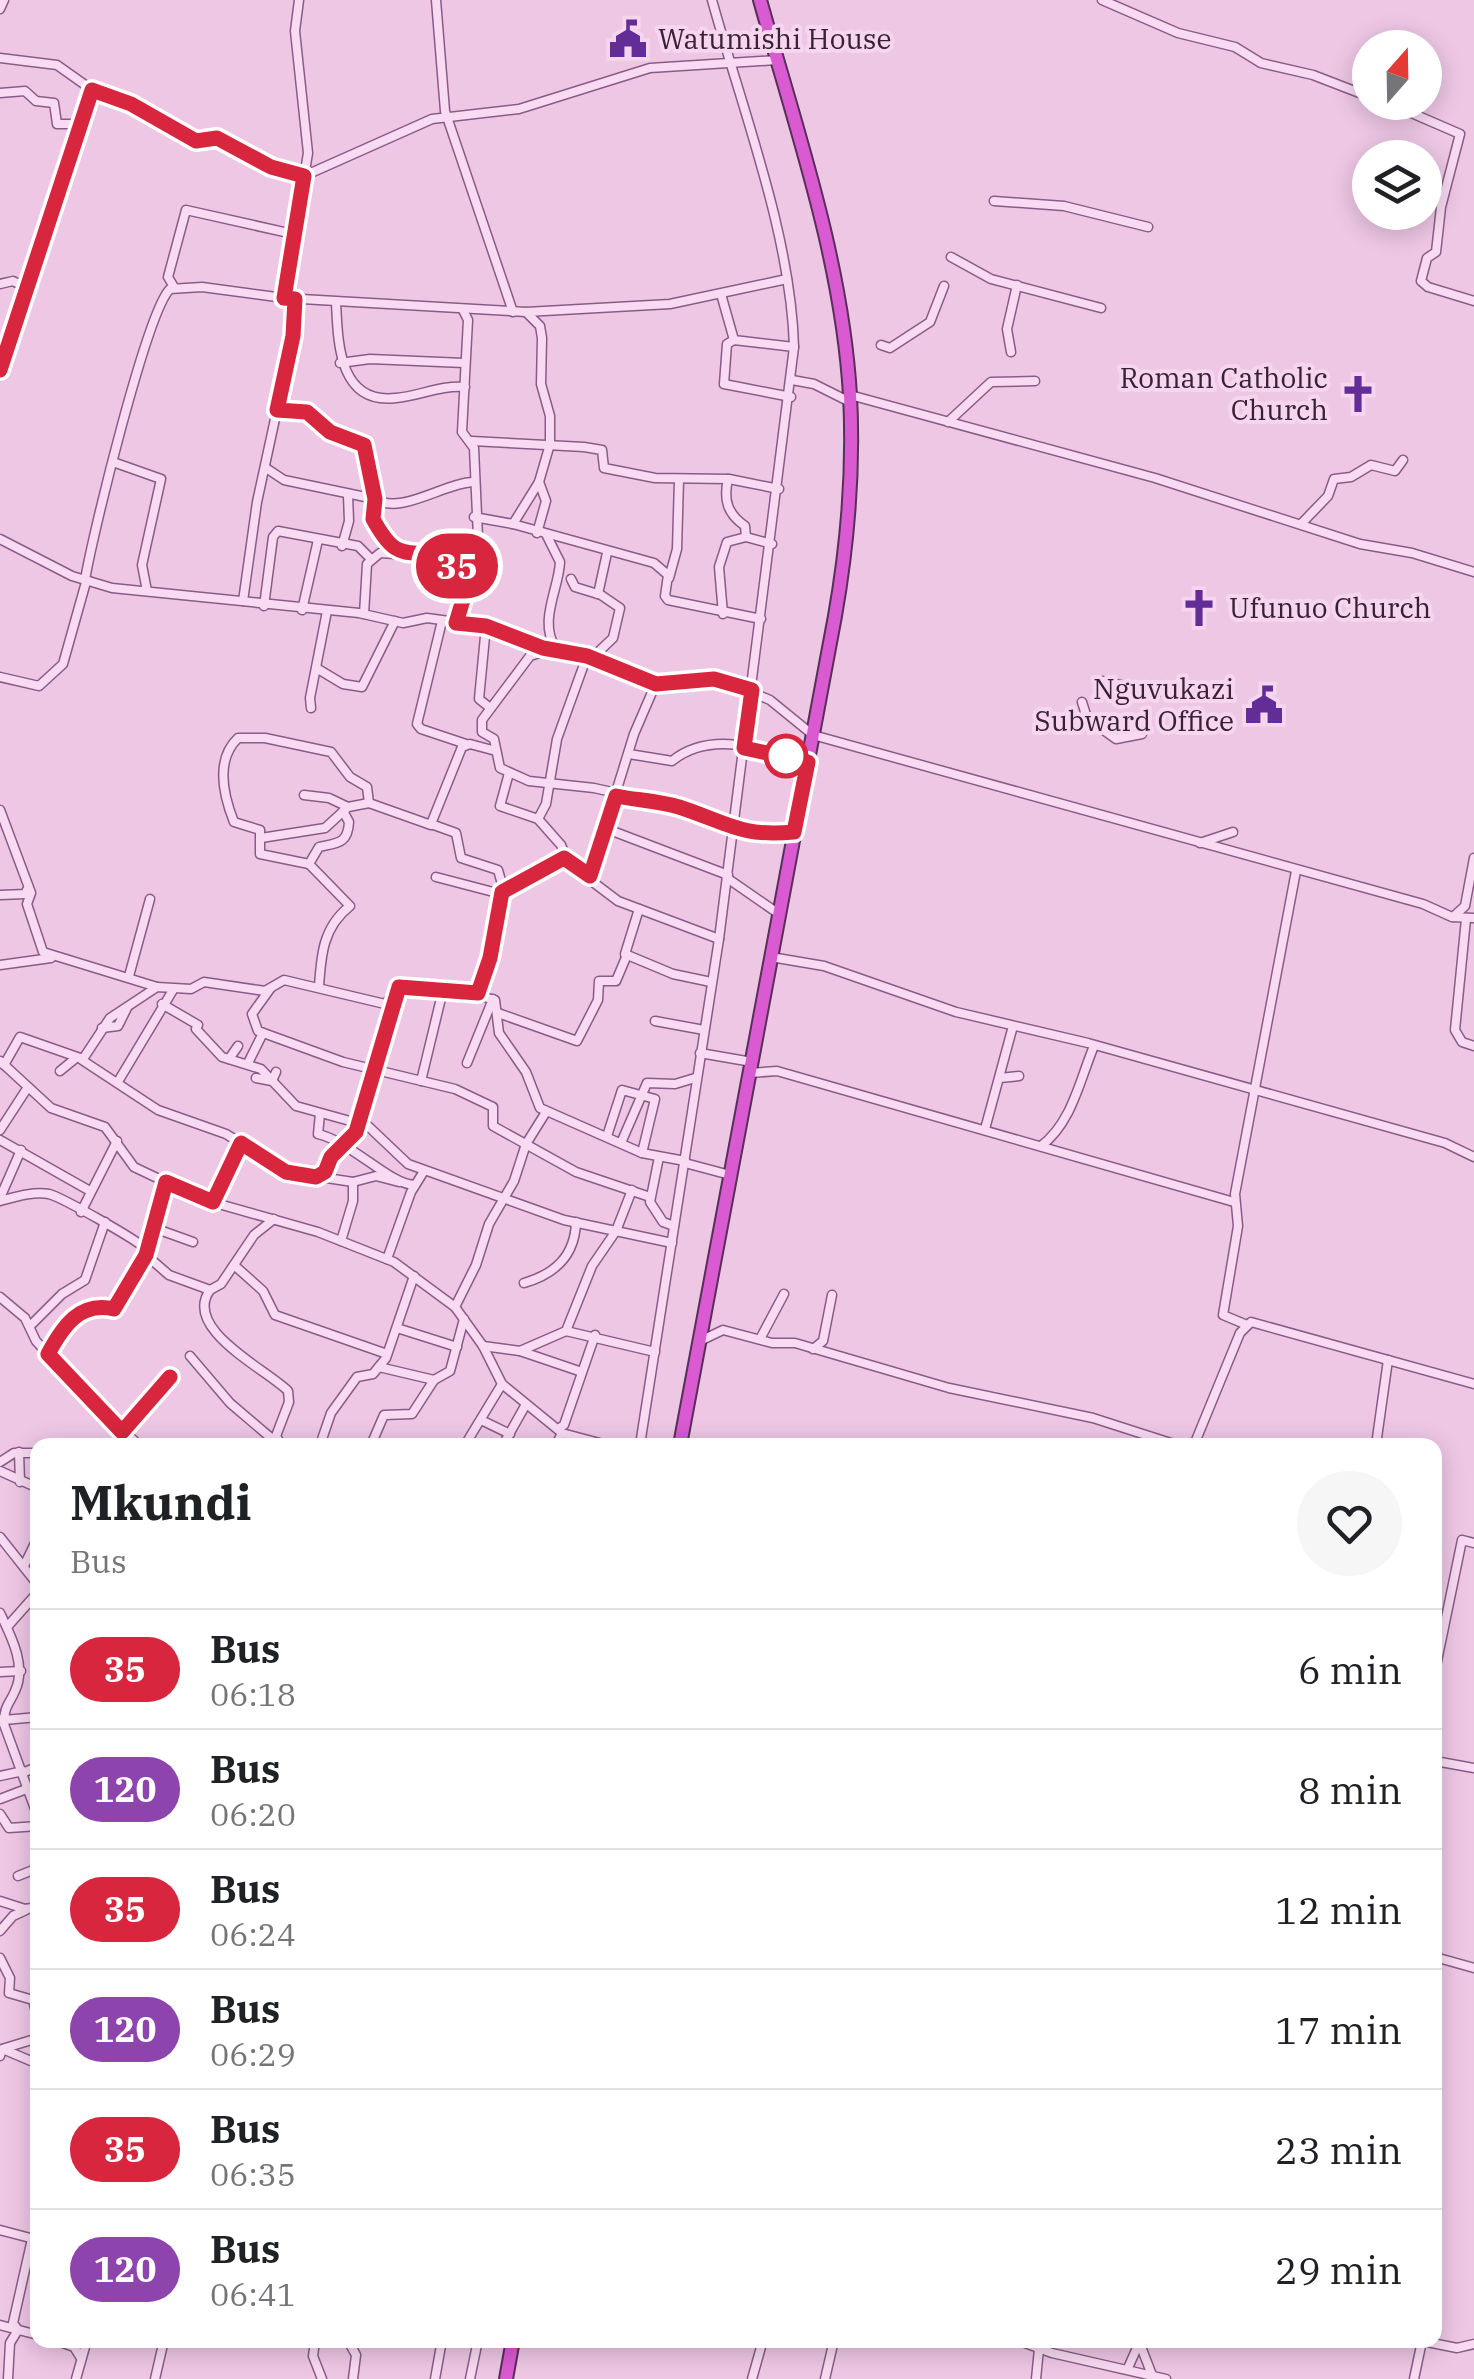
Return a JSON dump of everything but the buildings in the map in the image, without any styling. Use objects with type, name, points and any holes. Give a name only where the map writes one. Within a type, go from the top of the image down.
[{"type":"highway","points":[[681,1438],[813,735],[851,500],[850,398],[826,238],[760,0]]},
{"type":"highway","points":[[506,2379],[512,2348]]},
{"type":"street","points":[[0,9],[4,0]]},
{"type":"street","points":[[284,298],[307,139],[295,31],[299,0]]},
{"type":"street","points":[[436,0],[446,116],[513,312]]},
{"type":"street","points":[[641,1438],[685,1162],[694,1078],[719,939],[780,489],[794,347],[787,278],[712,0]]},
{"type":"street","points":[[1102,0],[1178,32],[1235,47],[1261,63],[1306,73],[1352,90]]},
{"type":"street","points":[[0,58],[57,65],[92,90],[131,104],[196,141],[217,138],[271,167],[304,176],[367,145],[446,116],[518,109],[650,68],[776,60]]},
{"type":"street","points":[[0,370],[92,90]]},
{"type":"street","points":[[0,93],[26,91],[36,101],[54,103],[57,124],[81,124]]},
{"type":"street","points":[[1428,120],[1460,134],[1441,207],[1436,252],[1427,258],[1421,282],[1474,301]]},
{"type":"street","points":[[994,201],[1064,206],[1148,226]]},
{"type":"street","points":[[174,287],[168,277],[184,211],[293,234]]},
{"type":"street","points":[[951,257],[990,279],[1101,308]]},
{"type":"street","points":[[174,287],[336,302],[526,312],[656,306],[787,278]]},
{"type":"street","points":[[0,284],[13,280],[25,287]]},
{"type":"street","points":[[1011,352],[1006,329],[1017,285]]},
{"type":"street","points":[[881,344],[890,348],[930,322],[944,286]]},
{"type":"street","points":[[0,677],[39,686],[60,670],[113,462],[162,301],[174,287]]},
{"type":"street","points":[[720,294],[734,340]]},
{"type":"street","points":[[243,601],[293,336],[295,299]]},
{"type":"street","points":[[336,302],[340,363],[360,388],[385,398],[465,386]]},
{"type":"street","points":[[464,310],[468,320],[462,432],[472,441],[602,450],[606,470],[679,480],[728,479],[780,489]]},
{"type":"street","points":[[513,524],[539,482],[550,444],[540,326],[526,312]]},
{"type":"street","points":[[791,397],[724,384],[727,344],[734,340],[794,347]]},
{"type":"street","points":[[340,363],[370,358],[464,363]]},
{"type":"street","points":[[792,380],[1154,478],[1474,572]]},
{"type":"street","points":[[948,422],[991,382],[1035,381]]},
{"type":"street","points":[[277,410],[307,412],[330,432],[363,444],[375,499],[371,510],[374,523],[402,553]]},
{"type":"street","points":[[456,623],[478,537],[472,441]]},
{"type":"street","points":[[1302,524],[1328,496],[1334,479],[1351,477],[1371,465],[1394,471],[1402,460]]},
{"type":"street","points":[[113,462],[161,478],[142,565],[146,591]]},
{"type":"street","points":[[266,468],[279,479],[395,504],[449,485],[474,482]]},
{"type":"street","points":[[728,479],[725,494],[730,514],[745,526],[746,537]]},
{"type":"street","points":[[679,480],[676,550],[666,599],[761,620]]},
{"type":"street","points":[[537,533],[546,501],[539,482]]},
{"type":"street","points":[[342,546],[349,521],[348,494]]},
{"type":"street","points":[[474,517],[654,563],[669,578]]},
{"type":"street","points":[[264,606],[276,533],[360,547],[370,558],[364,614]]},
{"type":"street","points":[[547,536],[560,562],[550,598],[554,650]]},
{"type":"street","points":[[723,614],[722,556],[727,542],[746,537],[772,544]]},
{"type":"street","points":[[0,539],[39,562],[85,581],[395,621],[486,626],[554,650],[590,657],[656,684],[714,679],[752,690],[813,735],[1469,919],[1456,1030],[1462,1042],[1474,1046]]},
{"type":"street","points":[[302,610],[318,540]]},
{"type":"street","points":[[370,558],[402,553],[440,557],[472,570]]},
{"type":"street","points":[[598,594],[607,553]]},
{"type":"street","points":[[538,819],[557,738],[590,657],[613,638],[620,608],[598,594],[575,588],[571,579]]},
{"type":"street","points":[[312,708],[310,698],[328,612]]},
{"type":"street","points":[[318,668],[342,684],[362,687],[395,621]]},
{"type":"street","points":[[442,621],[417,724],[421,729],[496,751]]},
{"type":"street","points":[[486,626],[478,699],[490,707]]},
{"type":"street","points":[[554,650],[530,656],[490,707],[482,730],[494,740],[498,767],[549,784],[594,788],[616,796],[675,806],[734,830],[773,835],[794,832]]},
{"type":"street","points":[[1103,681],[1157,692]]},
{"type":"street","points":[[590,876],[656,684]]},
{"type":"street","points":[[1082,702],[1087,718],[1116,739],[1142,734]]},
{"type":"street","points":[[319,987],[322,948],[337,916],[350,906],[309,864],[260,854],[260,830],[234,822],[222,788],[229,751],[238,738],[266,738],[331,752],[350,777],[366,787],[369,802]]},
{"type":"street","points":[[629,754],[672,761],[714,741],[808,762]]},
{"type":"street","points":[[431,825],[436,802],[467,744]]},
{"type":"street","points":[[509,773],[500,806],[538,819],[561,845],[564,858],[618,901],[719,939]]},
{"type":"street","points":[[304,795],[328,798],[346,809],[350,822],[347,836],[338,844],[319,847],[309,864]]},
{"type":"street","points":[[261,838],[324,828],[346,809],[369,802],[456,833],[461,858],[500,872],[502,892],[497,930],[478,993]]},
{"type":"street","points":[[0,810],[26,887],[36,940],[44,952],[130,976],[157,988],[195,989],[204,982],[270,989]]},
{"type":"street","points":[[607,829],[727,876],[779,914]]},
{"type":"street","points":[[1200,843],[1234,832]]},
{"type":"street","points":[[436,877],[502,892],[564,858]]},
{"type":"street","points":[[1452,917],[1465,906],[1474,858]]},
{"type":"street","points":[[1296,871],[1234,1202],[1238,1226],[1222,1314],[1247,1325],[1258,1323],[1474,1384]]},
{"type":"street","points":[[6,892],[25,894],[26,887]]},
{"type":"street","points":[[130,976],[150,899]]},
{"type":"street","points":[[498,1013],[577,1042],[598,1000],[599,982],[616,981],[639,909]]},
{"type":"street","points":[[626,955],[673,974],[711,982]]},
{"type":"street","points":[[0,966],[56,957]]},
{"type":"street","points":[[771,957],[824,966],[956,1012],[1094,1046],[1445,1144],[1474,1157]]},
{"type":"street","points":[[248,1063],[258,1030],[254,1010],[270,989],[284,980],[384,1004],[404,985],[478,993],[494,999]]},
{"type":"street","points":[[60,1071],[79,1059],[102,1028],[157,988]]},
{"type":"street","points":[[119,1080],[172,990]]},
{"type":"street","points":[[421,1080],[443,990]]},
{"type":"street","points":[[316,1177],[326,1171],[331,1157],[356,1132],[394,997]]},
{"type":"street","points":[[494,999],[499,1032],[526,1072],[538,1106],[546,1112],[642,1153],[730,1174]]},
{"type":"street","points":[[467,1063],[494,999]]},
{"type":"street","points":[[162,1004],[198,1025],[196,1029],[206,1040],[229,1059],[248,1063],[290,1102],[320,1114],[357,1120],[391,1144],[408,1164],[576,1222],[672,1243]]},
{"type":"street","points":[[655,1021],[704,1030]]},
{"type":"street","points":[[241,1022],[374,1070],[421,1080],[494,1106],[493,1126],[576,1172],[650,1197]]},
{"type":"street","points":[[985,1129],[1014,1026]]},
{"type":"street","points":[[415,1185],[374,1176],[353,1182],[271,1166],[241,1143],[158,1110],[119,1080],[79,1059],[20,1037],[2,1063],[57,1112],[105,1126],[132,1166],[213,1202],[341,1241],[387,1259],[414,1276],[454,1306],[484,1346],[502,1384],[525,1406],[560,1431],[584,1438]]},
{"type":"street","points":[[229,1059],[238,1046]]},
{"type":"street","points":[[1042,1146],[1055,1134],[1068,1112],[1094,1046]]},
{"type":"street","points":[[700,1053],[985,1129],[1234,1202]]},
{"type":"street","points":[[272,1082],[276,1072]]},
{"type":"street","points":[[1000,1078],[1018,1076]]},
{"type":"street","points":[[256,1078],[272,1082]]},
{"type":"street","points":[[642,1153],[657,1100],[675,1084],[694,1078]]},
{"type":"street","points":[[621,1143],[639,1093],[652,1080],[675,1084]]},
{"type":"street","points":[[0,1130],[28,1088]]},
{"type":"street","points":[[607,1136],[622,1091],[657,1100]]},
{"type":"street","points":[[454,1306],[526,1144],[546,1112]]},
{"type":"street","points":[[320,1114],[315,1131],[344,1144],[398,1182]]},
{"type":"street","points":[[0,1140],[90,1191]]},
{"type":"street","points":[[80,1212],[118,1141]]},
{"type":"street","points":[[213,1202],[221,1172],[241,1143]]},
{"type":"street","points":[[0,1200],[22,1150]]},
{"type":"street","points":[[659,1156],[650,1197],[654,1212],[674,1226]]},
{"type":"street","points":[[387,1259],[424,1170]]},
{"type":"street","points":[[48,1354],[62,1328],[84,1310],[114,1309],[147,1253],[166,1182]]},
{"type":"street","points":[[341,1241],[353,1202],[353,1182]]},
{"type":"street","points":[[566,1331],[592,1266],[616,1231],[632,1190]]},
{"type":"street","points":[[0,1200],[48,1194],[105,1222],[170,1275],[210,1290]]},
{"type":"street","points":[[274,1219],[254,1235],[221,1284],[210,1290],[204,1305],[212,1330],[288,1391],[280,1438]]},
{"type":"street","points":[[30,1325],[85,1280],[105,1222]]},
{"type":"street","points":[[524,1283],[558,1267],[568,1256],[576,1222]]},
{"type":"street","points":[[154,1228],[192,1242]]},
{"type":"street","points":[[234,1265],[263,1290],[275,1315],[387,1354]]},
{"type":"street","points":[[322,1438],[330,1413],[356,1377],[372,1375],[387,1354],[414,1276]]},
{"type":"street","points":[[760,1339],[784,1294]]},
{"type":"street","points":[[813,1348],[823,1341],[832,1295]]},
{"type":"street","points":[[0,1297],[30,1325],[48,1354],[129,1438]]},
{"type":"street","points":[[374,1438],[382,1418],[412,1414],[434,1380],[450,1371],[464,1318]]},
{"type":"street","points":[[1197,1438],[1224,1368],[1247,1325]]},
{"type":"street","points":[[396,1328],[457,1347]]},
{"type":"street","points":[[700,1341],[723,1330],[813,1348],[949,1388],[1093,1418],[1155,1438]]},
{"type":"street","points":[[520,1351],[566,1331],[655,1352]]},
{"type":"street","points":[[558,1438],[595,1335]]},
{"type":"street","points":[[484,1346],[520,1351],[580,1371]]},
{"type":"street","points":[[190,1356],[230,1403],[272,1438]]},
{"type":"street","points":[[1377,1438],[1388,1360]]},
{"type":"street","points":[[379,1366],[434,1380]]},
{"type":"street","points":[[122,1432],[170,1377]]},
{"type":"street","points":[[469,1438],[502,1384]]},
{"type":"street","points":[[507,1438],[525,1406]]},
{"type":"street","points":[[481,1420],[510,1434]]},
{"type":"street","points":[[0,1447],[30,1453]]},
{"type":"street","points":[[0,1462],[18,1452]]},
{"type":"street","points":[[18,1452],[20,1482]]},
{"type":"street","points":[[0,1471],[30,1485]]},
{"type":"street","points":[[0,1537],[30,1573]]},
{"type":"street","points":[[1442,1637],[1462,1540],[1474,1543]]},
{"type":"street","points":[[25,1563],[30,1553]]},
{"type":"street","points":[[25,1563],[30,1565]]},
{"type":"street","points":[[7,1626],[30,1598]]},
{"type":"street","points":[[1,1615],[21,1671],[2,1719],[30,1791]]},
{"type":"street","points":[[0,1672],[21,1671]]},
{"type":"street","points":[[2,1719],[30,1717]]},
{"type":"street","points":[[1442,1762],[1474,1768]]},
{"type":"street","points":[[0,1776],[30,1769]]},
{"type":"street","points":[[0,1799],[29,1788]]},
{"type":"street","points":[[0,1814],[8,1828],[30,1827]]},
{"type":"street","points":[[18,1876],[30,1871]]},
{"type":"street","points":[[0,1900],[30,1907]]},
{"type":"street","points":[[0,1930],[12,1916],[30,1909]]},
{"type":"street","points":[[0,1958],[10,1978],[9,1993],[30,1999]]},
{"type":"street","points":[[1442,1958],[1473,1965]]},
{"type":"street","points":[[1,2051],[30,2040]]},
{"type":"street","points":[[1,2051],[30,2061]]},
{"type":"street","points":[[0,2230],[30,2239]]},
{"type":"street","points":[[18,2330],[13,2323],[14,2311],[30,2257]]},
{"type":"street","points":[[0,2325],[30,2333]]},
{"type":"street","points":[[8,2379],[10,2343],[18,2330]]},
{"type":"street","points":[[1442,2345],[1457,2348],[1474,2344]]},
{"type":"street","points":[[75,2348],[81,2358]]},
{"type":"street","points":[[76,2379],[84,2348]]},
{"type":"street","points":[[154,2379],[162,2348]]},
{"type":"street","points":[[314,2348],[312,2356],[322,2379]]},
{"type":"street","points":[[352,2348],[356,2355],[354,2379]]},
{"type":"street","points":[[435,2379],[441,2348]]},
{"type":"street","points":[[470,2379],[476,2348]]},
{"type":"street","points":[[752,2379],[761,2348]]},
{"type":"street","points":[[825,2379],[832,2348]]},
{"type":"street","points":[[1036,2379],[1042,2348]]},
{"type":"street","points":[[1050,2348],[1166,2379]]},
{"type":"street","points":[[1128,2368],[1137,2348]]},
{"type":"street","points":[[1142,2348],[1152,2375]]},
{"type":"street","points":[[1414,2379],[1421,2348]]},
{"type":"bus line","name":"35","points":[[0,370],[92,90],[131,104],[196,141],[214,137],[271,167],[304,176],[284,298],[295,299],[294,327],[277,410],[307,412],[330,432],[364,445],[375,499],[371,510],[374,523],[392,546],[402,553],[440,557],[472,570],[456,623],[486,626],[543,648],[587,656],[656,684],[714,679],[752,690],[744,748],[808,762],[794,832],[773,835],[734,830],[675,806],[616,796],[590,876],[564,858],[502,892],[496,906],[497,928],[490,958],[478,993],[399,987],[356,1132],[331,1157],[325,1172],[316,1177],[286,1172],[271,1166],[241,1143],[213,1202],[166,1182],[146,1255],[114,1309],[84,1310],[62,1328],[48,1354],[122,1432],[170,1377]]},
{"type":"place","name":"Watumishi House","points":[[628,39]]},
{"type":"place","name":"Roman Catholic Church","points":[[1358,394]]},
{"type":"place","name":"Ufunuo Church","points":[[1199,608]]},
{"type":"place","name":"Nguvukazi Subward Office","points":[[1264,705]]}]
